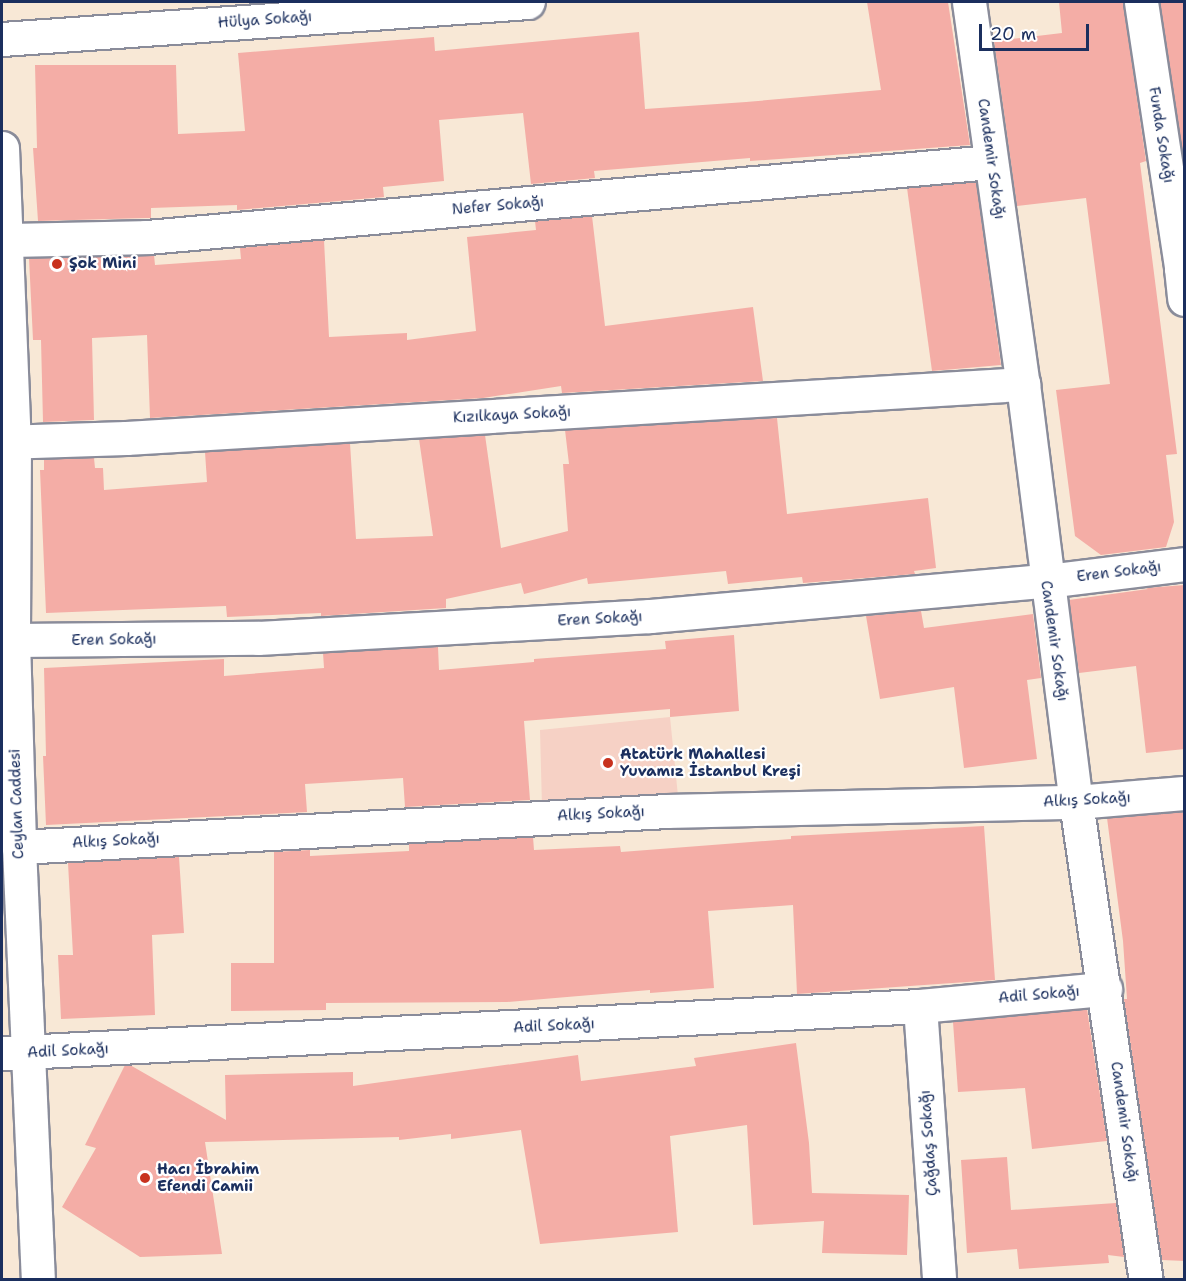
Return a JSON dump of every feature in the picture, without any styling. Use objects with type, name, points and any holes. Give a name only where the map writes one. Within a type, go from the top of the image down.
[{"type":"street","name":"Hülya Sokağı","points":[[2,39],[528,2]]},
{"type":"street","name":"Candemir Sokağı","points":[[969,2],[1023,384],[1046,581],[1076,802],[1146,1280]]},
{"type":"street","name":"Funda Sokağı","points":[[1141,2],[1183,278]]},
{"type":"street","name":"Ceylan Caddesi","points":[[2,148],[18,847],[14,1053],[38,1280]]},
{"type":"street","name":"Nefer Sokağı","points":[[5,240],[147,237],[991,162]]},
{"type":"street","name":"Kızılkaya Sokağı","points":[[8,442],[150,437],[1023,384]]},
{"type":"street","name":"Eren Sokağı","points":[[13,640],[258,638],[650,616],[1046,581],[1185,564]]},
{"type":"street","name":"Alkış Sokağı","points":[[18,847],[666,811],[1076,802],[1185,794]]},
{"type":"street","name":"Adil Sokağı","points":[[14,1053],[920,1006],[1105,989]]},
{"type":"street","name":"Çağdaş Sokağı","points":[[920,1006],[939,1280]]},
{"type":"shaded area","name":"Atatürk Mahallesi Yuvamız İstanbul Kreşi","points":[[670,717],[678,796],[542,807],[540,730]]},
{"type":"building","points":[[867,2],[948,2],[970,145],[750,161],[750,158],[594,171],[595,178],[531,184],[523,113],[439,120],[444,181],[383,187],[384,197],[237,210],[237,205],[151,208],[151,218],[38,221],[33,148],[37,148],[35,65],[176,65],[178,134],[245,131],[238,53],[434,37],[435,51],[639,32],[645,109],[746,102],[881,90]]},
{"type":"building","points":[[1059,2],[1123,2],[1146,161],[1140,163],[1177,454],[1166,455],[1174,522],[1166,547],[1101,555],[1075,536],[1056,390],[1110,384],[1086,198],[1017,206],[994,41],[1062,33]]},
{"type":"building","points":[[1160,2],[1185,2],[1183,156]]},
{"type":"building","points":[[976,182],[1001,365],[932,371],[907,188]]},
{"type":"building","points":[[592,216],[605,326],[753,307],[763,381],[562,393],[561,386],[483,398],[150,418],[147,335],[92,338],[94,420],[43,422],[41,340],[33,340],[29,258],[154,255],[155,265],[241,259],[240,248],[324,240],[329,337],[407,333],[407,340],[476,331],[467,237],[536,230],[535,221]]},
{"type":"building","points":[[777,418],[787,514],[928,498],[936,568],[914,571],[915,574],[803,583],[802,577],[728,584],[726,571],[588,584],[587,578],[524,594],[521,583],[446,599],[446,608],[321,616],[321,613],[227,617],[226,606],[46,613],[40,470],[44,470],[44,459],[94,458],[95,468],[103,468],[104,490],[207,482],[205,452],[350,443],[356,539],[433,536],[419,439],[485,435],[501,548],[568,531],[563,464],[569,464],[565,430]]},
{"type":"building","points":[[1185,585],[1185,749],[1146,753],[1136,666],[1079,673],[1069,600],[1148,589],[1146,588]]},
{"type":"building","points":[[921,611],[924,628],[1033,614],[1041,678],[1027,680],[1037,759],[964,768],[954,687],[880,699],[866,616]]},
{"type":"building","points":[[734,635],[739,711],[670,717],[670,709],[524,721],[530,800],[405,807],[403,778],[305,784],[307,812],[46,825],[43,756],[46,756],[44,668],[224,659],[224,676],[324,668],[323,653],[438,647],[439,670],[534,662],[534,659],[666,649],[665,641]]},
{"type":"building","points":[[1185,812],[1185,1261],[1162,1260],[1124,999],[1127,999],[1123,941],[1107,818]]},
{"type":"building","points":[[984,826],[995,980],[797,994],[793,905],[708,911],[714,988],[650,993],[650,990],[507,1002],[326,1003],[326,1010],[231,1011],[231,963],[274,963],[274,852],[310,850],[310,856],[409,851],[409,844],[533,837],[534,850],[620,846],[621,852],[791,839],[791,836]]},
{"type":"building","points":[[179,857],[184,933],[152,935],[155,1015],[61,1019],[58,955],[73,955],[68,863]]},
{"type":"building","points":[[1087,1009],[1107,1141],[1032,1149],[1025,1088],[958,1092],[953,1022]]},
{"type":"building","points":[[796,1043],[809,1143],[812,1193],[909,1195],[907,1255],[822,1253],[824,1221],[753,1225],[747,1125],[670,1136],[678,1232],[540,1244],[521,1130],[451,1139],[451,1134],[399,1140],[399,1137],[205,1142],[222,1254],[140,1257],[62,1207],[96,1148],[85,1145],[125,1065],[130,1065],[226,1120],[225,1075],[353,1072],[353,1086],[578,1055],[581,1081],[696,1066],[694,1058]]},
{"type":"building","points":[[1007,1157],[1011,1210],[1116,1203],[1124,1257],[1108,1255],[1109,1263],[1019,1269],[1017,1249],[967,1253],[961,1160]]},
{"type":"place","name":"Şok Mini","points":[[57,264]]},
{"type":"place","name":"Atatürk Mahallesi Yuvamız İstanbul Kreşi","points":[[608,763]]},
{"type":"place","name":"Hacı İbrahim Efendi Camii","points":[[145,1178]]}]
